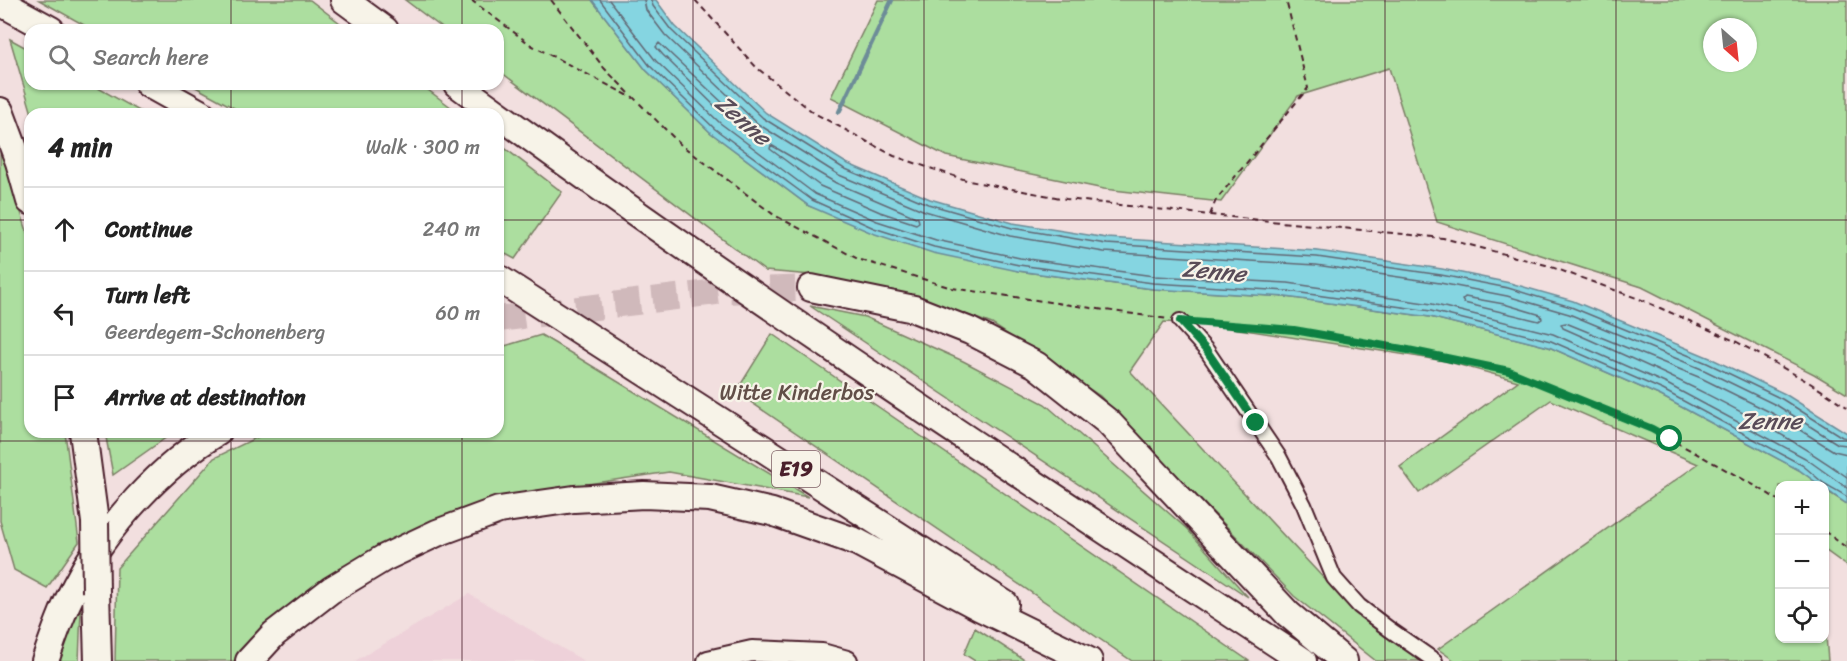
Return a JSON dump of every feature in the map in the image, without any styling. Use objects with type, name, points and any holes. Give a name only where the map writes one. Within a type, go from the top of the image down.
[{"type":"highway","points":[[344,0],[377,24]]},
{"type":"highway","points":[[0,2],[40,24]]},
{"type":"highway","points":[[159,90],[191,108]]},
{"type":"highway","points":[[466,90],[491,108]]},
{"type":"highway","points":[[0,111],[24,180]]},
{"type":"highway","points":[[504,118],[599,187],[805,330],[1303,661]]},
{"type":"highway","name":"E19","points":[[504,282],[1091,661]]},
{"type":"highway","points":[[811,288],[914,309],[970,331],[1036,365],[1108,422],[1288,614],[1344,661]]},
{"type":"highway","points":[[83,438],[95,522],[98,661]]},
{"type":"highway","points":[[45,661],[76,584],[100,545],[153,484],[189,452],[209,438]]},
{"type":"highway","points":[[249,661],[273,634],[331,590],[384,558],[437,533],[500,510],[574,500],[644,495],[710,498],[751,507],[772,512],[857,542],[979,607],[1091,661]]},
{"type":"main road","points":[[708,661],[752,651],[822,654],[847,661]]},
{"type":"street","points":[[1180,321],[1214,360],[1279,457],[1304,505],[1334,578],[1359,606],[1435,661]]},
{"type":"path","points":[[471,0],[503,24]]},
{"type":"path","points":[[551,0],[604,68],[680,144],[774,215],[858,259],[952,288],[1180,321],[1294,330],[1509,371],[1652,429],[1775,498]]},
{"type":"path","points":[[695,0],[757,68],[814,113],[894,156],[969,182],[1066,199],[1209,216],[1443,238],[1546,265],[1642,300],[1737,342],[1810,383],[1847,407]]},
{"type":"path","points":[[1209,216],[1216,200],[1308,88],[1286,0]]},
{"type":"path","points":[[504,25],[531,45],[635,99]]},
{"type":"path","points":[[1829,535],[1847,548]]},
{"type":"shaded area","points":[[469,594],[584,661],[355,661]]},
{"type":"green space","points":[[39,0],[310,0],[341,24],[82,24]]},
{"type":"green space","points":[[405,0],[592,0],[646,70],[711,133],[809,206],[1018,271],[1153,289],[1286,297],[1430,317],[1549,347],[1661,396],[1799,470],[1814,481],[1775,481],[1775,643],[1827,643],[1828,661],[1455,661],[1438,649],[1698,464],[1551,400],[1419,493],[1400,467],[1518,381],[1446,361],[1207,324],[1164,322],[1130,371],[1345,601],[1367,622],[1421,661],[1376,661],[1294,596],[1100,396],[992,324],[918,297],[812,275],[765,271],[504,75],[504,24],[437,24]]},
{"type":"green space","points":[[878,0],[1847,0],[1847,394],[1814,374],[1642,287],[1437,222],[1389,68],[1298,96],[1221,202],[1104,189],[946,156],[831,97]]},
{"type":"green space","points":[[10,39],[24,47],[24,87]]},
{"type":"green space","points":[[25,90],[102,90],[134,108],[30,108]]},
{"type":"green space","points":[[201,90],[428,90],[452,108],[234,108]]},
{"type":"green space","points":[[0,145],[24,222],[24,438],[66,438],[79,542],[47,588],[14,570],[0,521]]},
{"type":"green space","points":[[504,148],[562,192],[515,259],[504,253]]},
{"type":"green space","points":[[810,306],[865,317],[963,361],[1045,404],[1187,529],[1248,597]]},
{"type":"green space","name":"Witte Kinderbos","points":[[772,334],[1249,661],[1132,661],[736,392]]},
{"type":"green space","points":[[541,335],[808,497],[669,472],[499,497],[346,567],[246,644],[234,661],[115,661],[117,568],[214,458],[256,438],[504,438],[504,346]]},
{"type":"green space","points":[[106,438],[165,438],[113,475]]},
{"type":"green space","points":[[1829,492],[1847,504],[1847,566],[1829,553]]},
{"type":"green space","points":[[81,610],[79,661],[56,661],[75,613]]},
{"type":"green space","points":[[975,628],[1026,661],[975,661],[964,654]]},
{"type":"water","name":"Zenne","points":[[592,0],[656,0],[675,26],[766,113],[846,163],[930,199],[1013,223],[1107,238],[1318,251],[1442,269],[1510,283],[1573,301],[1710,358],[1785,394],[1847,433],[1847,504],[1829,492],[1829,481],[1814,481],[1799,470],[1661,396],[1549,347],[1430,317],[1286,297],[1153,289],[1018,271],[933,253],[872,233],[809,206],[711,133],[646,70]]},
{"type":"waterway","points":[[839,112],[892,0]]},
{"type":"tunnel","points":[[504,318],[725,291],[811,288]]},
{"type":"route","points":[[1256,423],[1207,351],[1180,321],[1294,330],[1509,371],[1652,429],[1670,439]]}]
